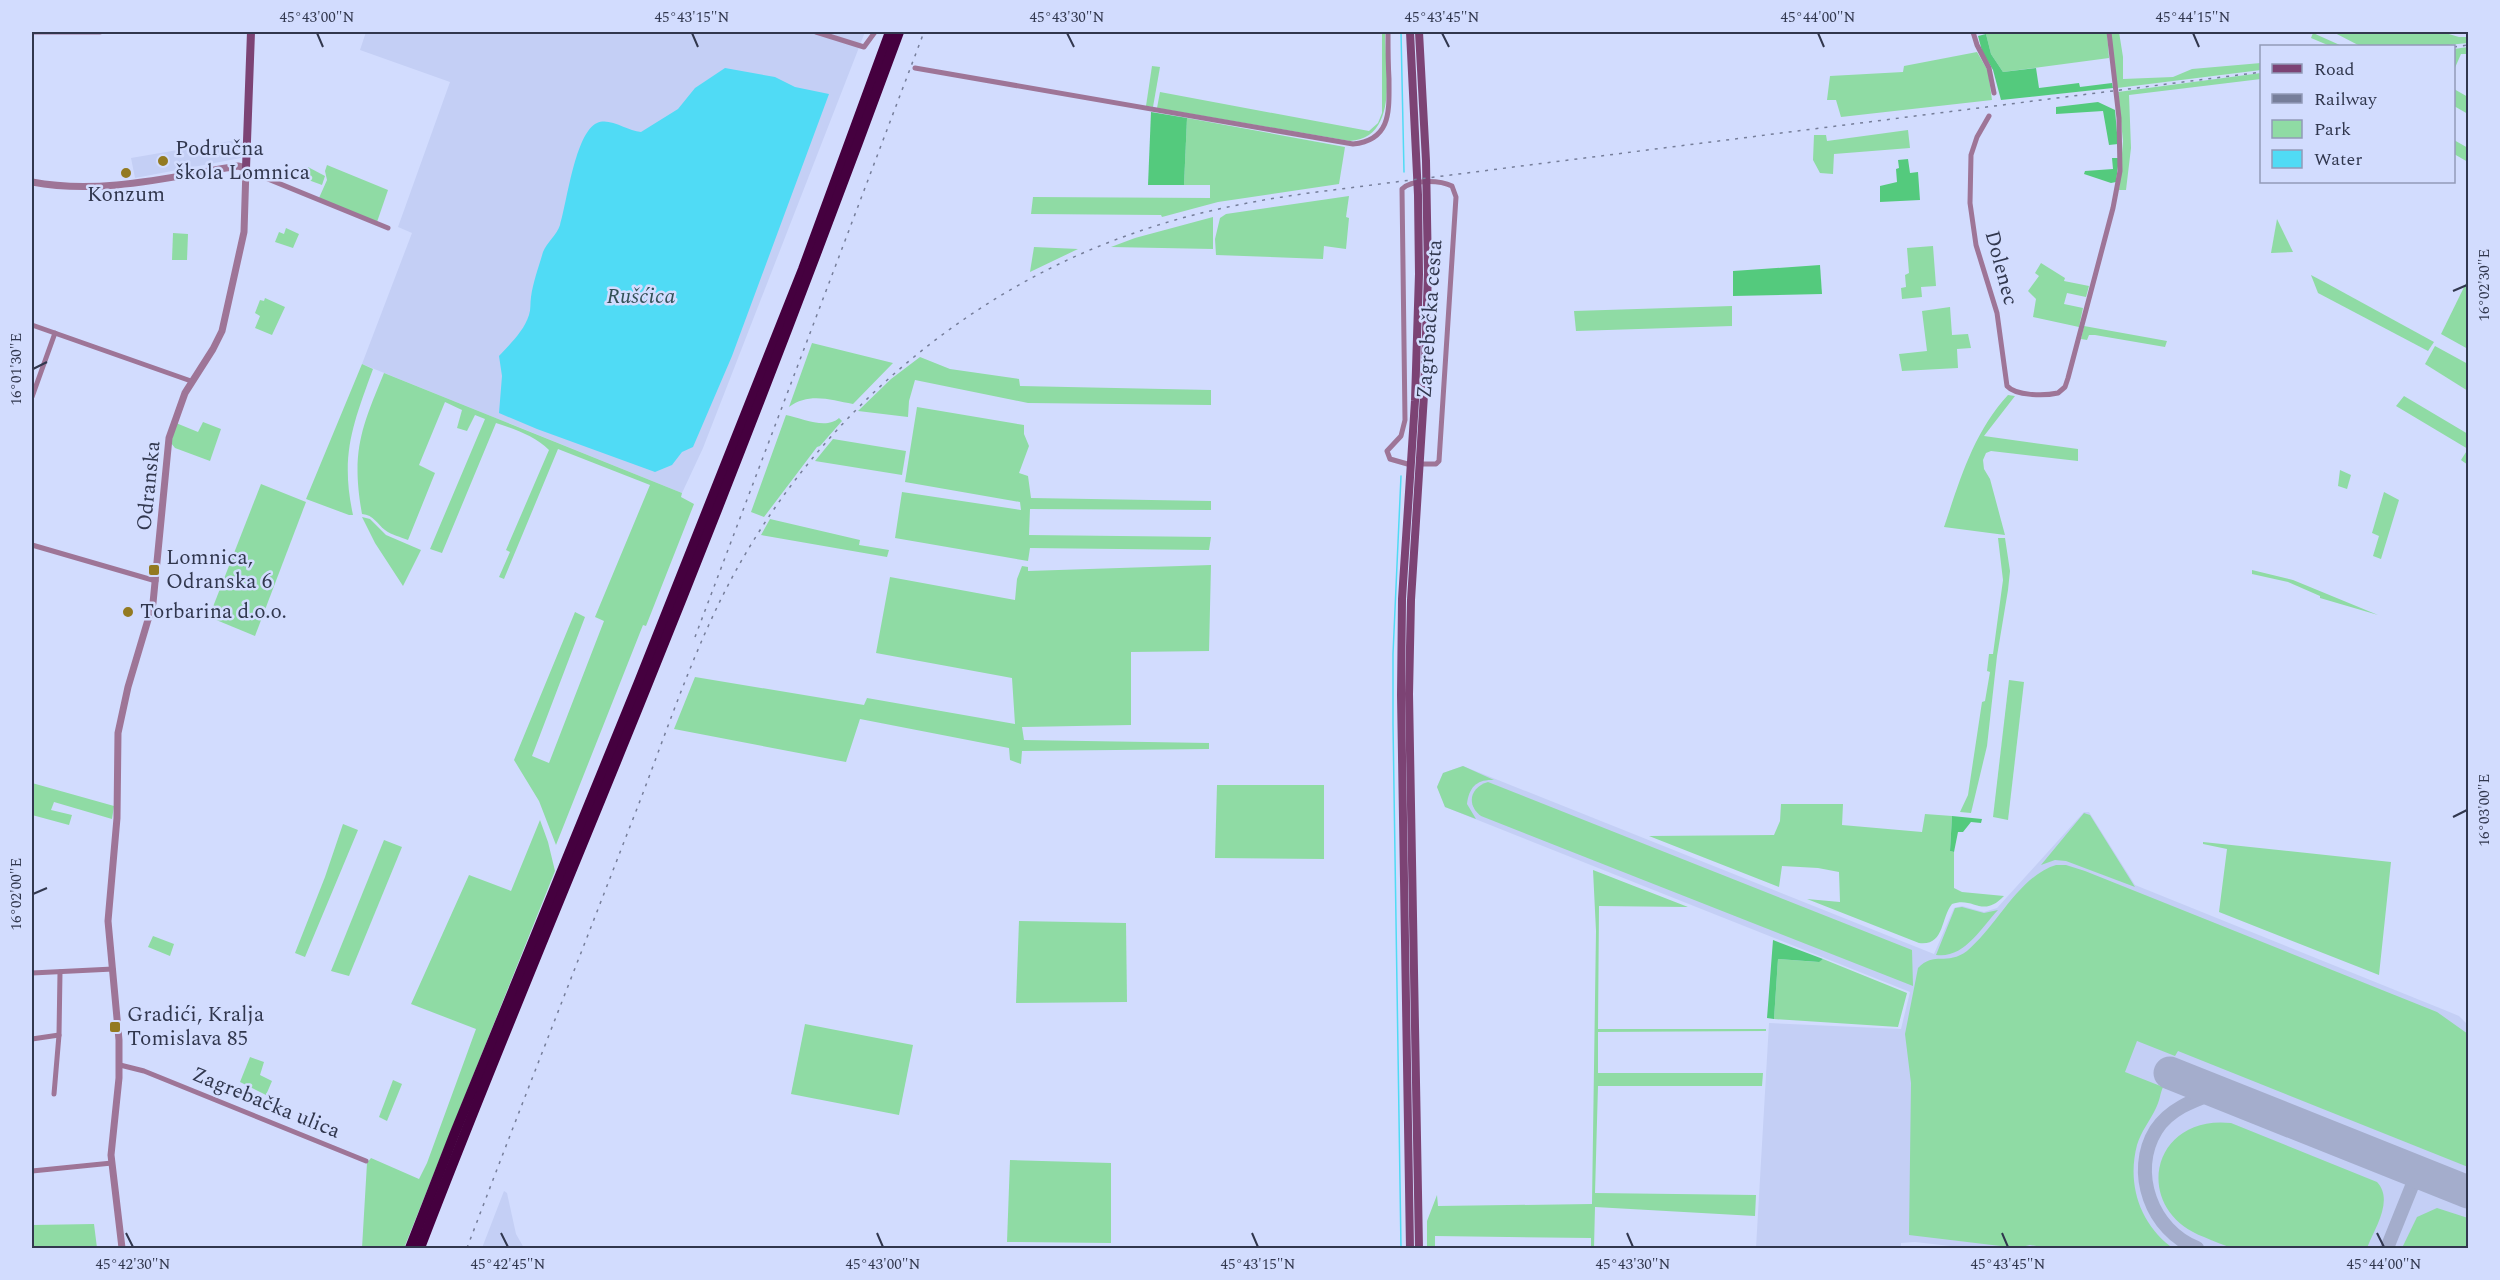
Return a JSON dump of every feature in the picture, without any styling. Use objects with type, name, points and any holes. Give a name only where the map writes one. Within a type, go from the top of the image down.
[{"type":"highway","points":[[410,1248],[803,269],[890,32]]},
{"type":"highway","points":[[420,1248],[811,272],[899,32]]},
{"type":"main road","points":[[246,169],[251,32]]},
{"type":"main road","name":"Zagrebačka cesta","points":[[1410,32],[1422,161]]},
{"type":"main road","name":"Zagrebačka cesta","points":[[1410,1248],[1401,623],[1406,537],[1427,336],[1419,32]]},
{"type":"main road","name":"Zagrebačka cesta","points":[[1415,464],[1416,525],[1411,600],[1409,693],[1419,1248]]},
{"type":"street","points":[[32,32],[100,32]]},
{"type":"street","points":[[816,32],[864,47],[875,32]]},
{"type":"street","points":[[915,68],[1353,144],[1372,139],[1381,132],[1386,122],[1389,100],[1388,32]]},
{"type":"street","points":[[1973,32],[1989,68],[1994,93]]},
{"type":"street","name":"Dolenec","points":[[1989,116],[1973,146],[1969,165],[1970,203],[1976,245],[1997,313],[2007,386],[2014,392],[2050,394],[2060,392],[2068,378],[2117,187],[2121,150],[2109,32]]},
{"type":"street","points":[[32,182],[65,187],[116,186],[238,166],[388,228]]},
{"type":"street","name":"Odranska","points":[[122,1248],[112,1163],[120,1065],[108,914],[117,818],[120,722],[128,687],[151,613],[168,446],[180,403],[191,381],[213,350],[224,322],[244,232],[246,169]]},
{"type":"street","name":"Zagrebačka cesta","points":[[1443,183],[1452,186],[1456,197],[1439,461],[1431,465],[1415,464],[1390,459],[1387,451],[1401,436],[1405,420],[1402,192],[1403,187],[1410,184],[1443,183]]},
{"type":"street","points":[[32,326],[191,381]]},
{"type":"street","points":[[32,397],[55,333]]},
{"type":"street","points":[[32,545],[156,581]]},
{"type":"street","points":[[32,973],[113,969]]},
{"type":"street","points":[[54,1094],[59,1035],[60,972]]},
{"type":"street","points":[[32,1039],[59,1035]]},
{"type":"street","name":"Zagrebačka ulica","points":[[120,1065],[144,1071],[366,1161]]},
{"type":"street","points":[[32,1171],[112,1163]]},
{"type":"shaded area","points":[[366,32],[865,32],[703,448],[682,493],[362,364],[412,233],[398,227],[450,82],[360,50]]},
{"type":"shaded area","points":[[242,139],[241,158],[135,178],[131,158]]},
{"type":"shaded area","points":[[1463,766],[1934,954],[1954,908],[1962,906],[1984,912],[1997,908],[2084,812],[2089,812],[2135,885],[2459,1016],[2468,1025],[2468,1248],[1968,1248],[1915,1242],[1901,1243],[1901,1248],[1756,1248],[1769,1023],[1901,1029],[1910,992],[1445,807],[1437,787],[1443,773]]},
{"type":"shaded area","points":[[504,1191],[507,1193],[516,1234],[524,1248],[482,1248]]},
{"type":"green space","points":[[1382,32],[1385,32],[1386,98],[1383,114],[1377,128],[1366,137],[1350,141],[1157,108],[1160,92],[1369,131],[1378,123],[1382,113]]},
{"type":"green space","points":[[2107,32],[2109,58],[2003,72],[1991,54],[1986,34]]},
{"type":"green space","points":[[2110,32],[2119,32],[2123,57],[2123,79],[2173,77],[2192,69],[2260,63],[2260,70],[2117,88]]},
{"type":"green space","points":[[2333,32],[2442,32],[2468,37],[2468,43],[2448,45],[2358,45]]},
{"type":"green space","points":[[2313,33],[2340,45],[2328,45],[2311,38]]},
{"type":"green space","points":[[1986,34],[1991,54],[2003,72],[2036,68],[2039,88],[2079,83],[2080,87],[2112,83],[2113,88],[2001,100],[1993,70],[1982,51],[1978,36]]},
{"type":"green space","points":[[2468,47],[2468,54],[2461,54],[2455,68],[2455,49]]},
{"type":"green space","points":[[1977,52],[1988,71],[1992,100],[1841,117],[1836,100],[1827,100],[1830,76],[1903,72],[1904,66]]},
{"type":"green space","points":[[1152,66],[1160,67],[1153,107],[1146,106]]},
{"type":"green space","points":[[2260,73],[2260,79],[2129,95],[2131,148],[2126,190],[2119,190],[2123,141],[2118,92]]},
{"type":"green space","points":[[2455,90],[2468,97],[2468,114],[2455,107]]},
{"type":"green space","points":[[2098,102],[2115,110],[2118,144],[2109,145],[2103,111],[2056,114],[2056,107]]},
{"type":"green space","points":[[1151,112],[1187,118],[1184,185],[1148,185]]},
{"type":"green space","points":[[1187,118],[1345,147],[1339,184],[1218,202],[1162,217],[1161,215],[1031,214],[1033,197],[1210,198],[1210,185],[1184,185]]},
{"type":"green space","points":[[1908,130],[1910,148],[1834,154],[1833,174],[1820,173],[1813,160],[1814,135],[1826,135],[1827,141]]},
{"type":"green space","points":[[2455,141],[2468,148],[2468,162],[2455,155]]},
{"type":"green space","points":[[2112,158],[2119,158],[2116,182],[2111,183],[2084,174],[2085,171],[2113,169]]},
{"type":"green space","points":[[1908,159],[1910,173],[1918,172],[1920,200],[1880,202],[1880,186],[1897,182],[1898,160]]},
{"type":"green space","points":[[327,165],[388,190],[377,222],[319,198],[327,180],[325,171]]},
{"type":"green space","points":[[308,167],[325,176],[322,185],[303,178]]},
{"type":"green space","points":[[1349,196],[1346,217],[1349,218],[1346,249],[1324,246],[1323,259],[1216,255],[1215,239],[1220,218],[1226,214]]},
{"type":"green space","points":[[1213,217],[1213,249],[1111,247],[1135,238]]},
{"type":"green space","points":[[2277,219],[2293,252],[2271,253]]},
{"type":"green space","points":[[286,228],[299,234],[293,248],[275,242],[279,232],[284,234]]},
{"type":"green space","points":[[173,233],[188,234],[187,260],[172,260]]},
{"type":"green space","points":[[1933,246],[1936,286],[1921,287],[1922,297],[1902,299],[1901,288],[1906,287],[1905,275],[1909,273],[1907,248]]},
{"type":"green space","points":[[1034,247],[1078,249],[1030,272]]},
{"type":"green space","points":[[2041,263],[2065,278],[2064,281],[2089,286],[2086,297],[2067,293],[2064,304],[2083,308],[2079,327],[2033,317],[2036,299],[2028,291],[2039,276],[2035,273]]},
{"type":"green space","points":[[1820,265],[1822,294],[1733,296],[1733,271]]},
{"type":"green space","points":[[2311,275],[2434,342],[2428,351],[2318,293]]},
{"type":"green space","points":[[2468,279],[2468,349],[2441,334]]},
{"type":"green space","points":[[265,298],[285,307],[272,335],[255,328],[260,316],[255,313],[260,300],[264,301]]},
{"type":"green space","points":[[1732,306],[1732,326],[1576,331],[1574,311]]},
{"type":"green space","points":[[1950,307],[1952,335],[1968,334],[1971,348],[1957,349],[1958,368],[1902,371],[1899,354],[1927,351],[1922,311]]},
{"type":"green space","points":[[2084,326],[2167,341],[2165,347],[2095,335],[2089,335],[2087,340],[2081,339]]},
{"type":"green space","points":[[812,343],[893,363],[853,404],[812,398],[789,407]]},
{"type":"green space","points":[[2435,346],[2468,364],[2468,391],[2425,364]]},
{"type":"green space","points":[[920,357],[950,369],[1019,379],[1020,386],[1211,390],[1211,405],[1028,403],[915,380],[909,401],[908,417],[858,411],[891,379]]},
{"type":"green space","points":[[362,364],[373,369],[354,424],[348,457],[349,494],[353,515],[349,515],[306,499]]},
{"type":"green space","points":[[384,373],[682,493],[681,497],[694,504],[646,626],[643,625],[556,845],[539,801],[514,760],[575,612],[585,617],[532,756],[549,763],[604,621],[595,617],[650,485],[558,449],[504,579],[499,577],[510,552],[506,550],[549,450],[531,437],[496,423],[442,553],[430,549],[485,419],[475,415],[467,431],[457,428],[462,410],[445,402],[419,465],[435,473],[408,540],[393,535],[372,518],[362,514],[358,474],[360,441],[369,410]]},
{"type":"green space","points":[[2008,395],[2015,396],[1984,436],[2078,449],[2078,461],[1991,451],[1986,453],[1983,460],[1984,469],[1990,479],[2005,535],[1944,527],[1962,475],[1977,441],[1985,425]]},
{"type":"green space","points":[[2404,396],[2468,434],[2468,449],[2396,406]]},
{"type":"green space","points":[[917,407],[1024,425],[1024,434],[1029,446],[1019,473],[1028,476],[1031,498],[1211,501],[1211,510],[1030,509],[1029,535],[1211,537],[1209,550],[1030,548],[1028,561],[895,538],[902,492],[1021,510],[1020,502],[905,482]]},
{"type":"green space","points":[[786,415],[821,423],[839,418],[842,421],[817,447],[764,517],[751,512]]},
{"type":"green space","points":[[203,422],[221,429],[210,461],[175,448],[171,443],[176,423],[198,432]]},
{"type":"green space","points":[[833,439],[906,451],[902,475],[815,461]]},
{"type":"green space","points":[[2468,449],[2468,465],[2461,460]]},
{"type":"green space","points":[[2340,470],[2351,475],[2347,489],[2338,486]]},
{"type":"green space","points":[[261,484],[306,502],[255,636],[209,617]]},
{"type":"green space","points":[[2384,492],[2399,500],[2381,559],[2373,556],[2379,536],[2372,533]]},
{"type":"green space","points":[[362,517],[370,519],[386,535],[421,550],[403,586],[375,543]]},
{"type":"green space","points":[[770,519],[860,540],[859,545],[889,550],[887,557],[761,535]]},
{"type":"green space","points":[[1998,538],[2005,538],[2010,571],[1997,656],[1987,746],[1971,813],[1960,812],[1968,795],[1982,702],[1985,701],[1990,672],[1987,671],[1989,654],[1993,654],[2003,580]]},
{"type":"green space","points":[[1211,565],[1209,651],[1131,652],[1131,725],[1022,727],[1024,740],[1209,743],[1209,749],[1022,751],[1021,764],[1010,760],[1009,748],[860,719],[846,762],[674,729],[695,677],[864,705],[867,698],[1015,724],[1012,678],[876,653],[890,577],[1015,600],[1017,579],[1022,566],[1028,567],[1028,571]]},
{"type":"green space","points":[[2252,570],[2293,580],[2378,615],[2320,598],[2288,582],[2252,574]]},
{"type":"green space","points":[[2009,680],[2024,682],[2008,820],[1993,817]]},
{"type":"green space","points":[[1463,766],[1494,780],[1483,781],[1475,785],[1470,793],[1467,804],[1476,819],[1445,807],[1437,787],[1443,773]]},
{"type":"green space","points":[[1488,782],[1912,950],[1913,986],[1481,816],[1473,807],[1472,797],[1477,788]]},
{"type":"green space","points":[[32,783],[114,806],[112,819],[54,802],[51,810],[72,815],[69,825],[32,815]]},
{"type":"green space","points":[[1217,785],[1324,785],[1324,859],[1215,858]]},
{"type":"green space","points":[[1781,804],[1843,804],[1842,825],[1922,832],[1925,814],[1952,816],[1950,851],[1954,852],[1954,888],[1962,892],[2004,896],[1996,903],[1984,907],[1960,902],[1952,904],[1938,936],[1927,943],[1919,943],[1807,899],[1840,902],[1839,872],[1782,866],[1779,887],[1649,836],[1774,835],[1780,821]]},
{"type":"green space","points":[[2084,813],[2090,815],[2135,887],[2066,861],[2055,860],[2041,865]]},
{"type":"green space","points":[[1952,816],[1982,819],[1981,823],[1971,822],[1963,832],[1958,832],[1954,852],[1950,851]]},
{"type":"green space","points":[[540,820],[555,871],[404,1248],[362,1248],[367,1163],[371,1158],[419,1179],[476,1029],[411,1004],[469,875],[511,891]]},
{"type":"green space","points":[[343,824],[358,830],[305,957],[295,953]]},
{"type":"green space","points":[[384,840],[402,847],[349,976],[331,971]]},
{"type":"green space","points":[[2203,842],[2391,862],[2379,975],[2219,912],[2227,849],[2203,844]]},
{"type":"green space","points":[[2056,865],[2066,865],[2085,871],[2437,1012],[2468,1034],[2468,1167],[2178,1051],[2175,1056],[2137,1041],[2125,1072],[2163,1087],[2157,1105],[2137,1145],[2134,1159],[2135,1187],[2143,1214],[2159,1236],[2170,1246],[2168,1248],[2049,1248],[2030,1245],[2017,1248],[1909,1235],[1911,1083],[1905,1034],[1918,968],[1930,960],[1953,958],[1967,951],[1978,941],[2019,890],[2043,871]]},
{"type":"green space","points":[[1593,870],[1688,907],[1599,906],[1598,1029],[1766,1029],[1766,1031],[1598,1032],[1598,1073],[1763,1073],[1762,1086],[1598,1086],[1595,1193],[1756,1195],[1755,1216],[1595,1207],[1594,1248],[1591,1248],[1591,1238],[1435,1236],[1435,1248],[1427,1248],[1427,1221],[1437,1195],[1438,1206],[1592,1204],[1596,931]]},
{"type":"green space","points":[[1962,907],[1984,913],[1998,910],[1963,947],[1946,955],[1936,955],[1955,908]]},
{"type":"green space","points":[[1019,921],[1126,923],[1127,1002],[1016,1003]]},
{"type":"green space","points":[[153,936],[174,944],[170,956],[148,947]]},
{"type":"green space","points":[[1773,940],[1823,959],[1819,962],[1778,959],[1774,1019],[1767,1018]]},
{"type":"green space","points":[[1778,959],[1818,962],[1823,959],[1907,993],[1898,1027],[1774,1019]]},
{"type":"green space","points":[[805,1024],[913,1045],[899,1115],[791,1094]]},
{"type":"green space","points":[[250,1057],[264,1062],[260,1075],[272,1081],[266,1095],[240,1082]]},
{"type":"green space","points":[[393,1080],[402,1084],[387,1121],[379,1117]]},
{"type":"green space","points":[[2231,1123],[2377,1182],[2384,1197],[2383,1206],[2367,1248],[2239,1249],[2204,1237],[2181,1224],[2166,1207],[2159,1187],[2160,1166],[2168,1148],[2182,1133],[2204,1124]]},
{"type":"green space","points":[[1010,1160],[1111,1163],[1111,1243],[1007,1242]]},
{"type":"green space","points":[[2437,1208],[2468,1218],[2468,1248],[2402,1248],[2417,1217]]},
{"type":"green space","points":[[94,1224],[97,1248],[32,1248],[32,1225]]},
{"type":"water","name":"Rušćica","points":[[725,68],[775,77],[795,87],[829,94],[732,356],[693,447],[682,452],[672,465],[655,472],[499,413],[502,376],[499,356],[527,321],[533,286],[543,252],[560,225],[577,154],[589,129],[597,123],[607,122],[641,132],[678,109],[695,88]]},
{"type":"waterway","points":[[1401,32],[1404,172]]},
{"type":"waterway","points":[[1401,476],[1393,654],[1401,1248]]},
{"type":"taxiway","points":[[2197,1248],[2181,1240],[2157,1214],[2150,1198],[2145,1164],[2148,1146],[2162,1122],[2176,1110],[2217,1092]]},
{"type":"taxiway","points":[[2387,1248],[2418,1171]]},
{"type":"runway","points":[[2170,1073],[2468,1192]]},
{"type":"railway","points":[[695,637],[924,32]]},
{"type":"railway","points":[[2455,47],[2468,45]]},
{"type":"railway","points":[[467,1248],[690,668],[734,574],[769,516],[810,461],[855,411],[905,365],[958,323],[1016,287],[1076,256],[1161,224],[1245,204],[1309,193],[2260,72]]},
{"type":"place","name":"Područna škola Lomnica","points":[[163,161]]},
{"type":"place","name":"Konzum","points":[[126,173]]},
{"type":"place","name":"Lomnica, Odranska 6","points":[[154,570]]},
{"type":"place","name":"Torbarina d.o.o.","points":[[128,612]]},
{"type":"place","name":"Gradići, Kralja Tomislava 85","points":[[115,1027]]}]
